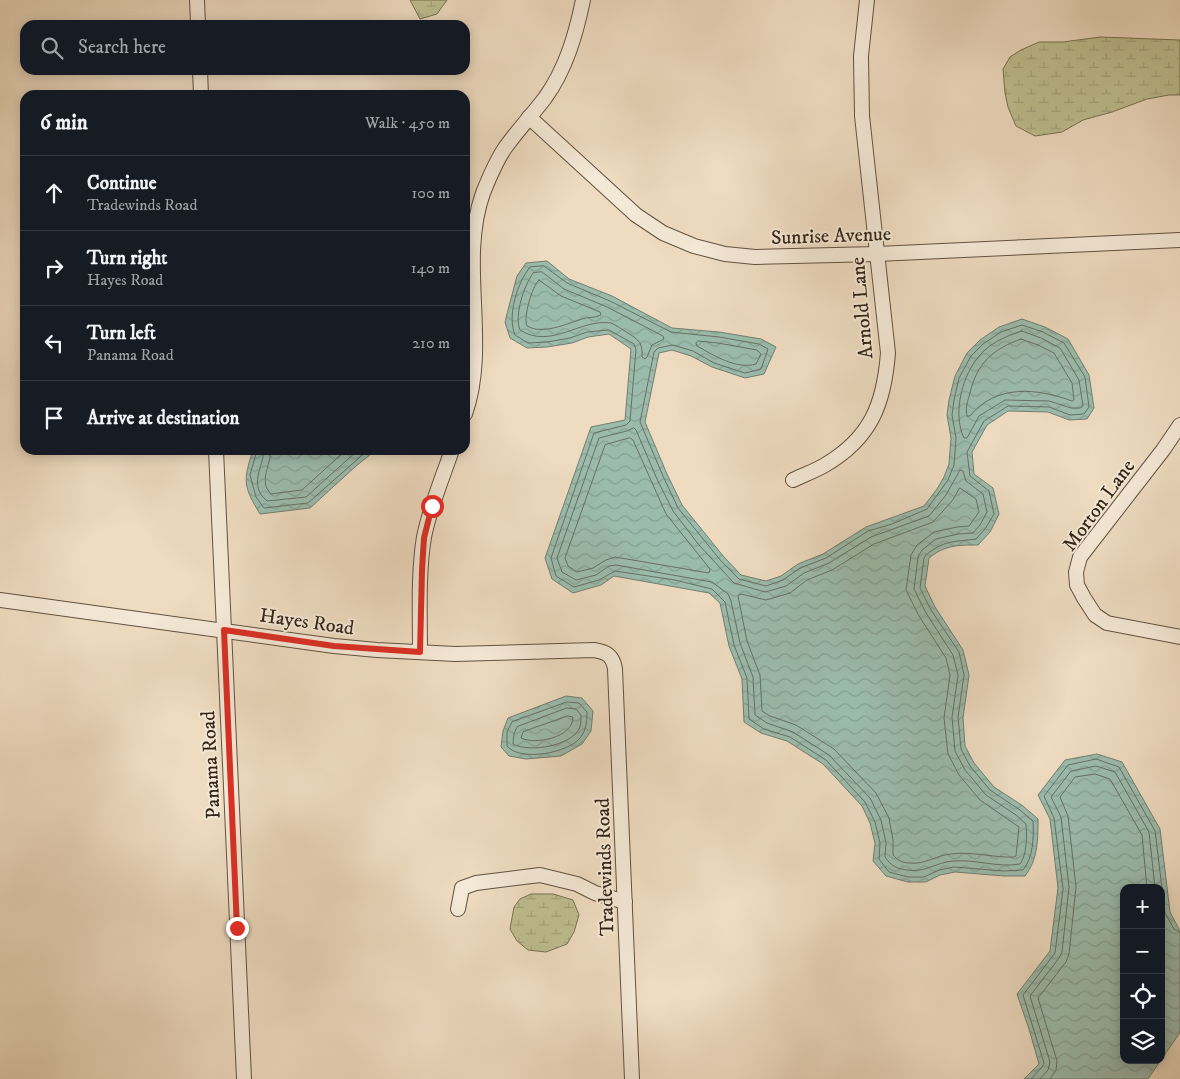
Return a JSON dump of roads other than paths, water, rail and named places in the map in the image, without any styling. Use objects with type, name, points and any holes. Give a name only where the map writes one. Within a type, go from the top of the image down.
[{"type":"street","points":[[197,0],[198,20]]},
{"type":"street","points":[[470,395],[476,339],[472,254],[476,221],[483,193],[503,150],[546,97],[561,72],[577,27],[583,0]]},
{"type":"street","name":"Arnold Lane","points":[[793,480],[824,466],[847,450],[865,430],[878,409],[886,380],[888,353],[862,116],[861,56],[867,0]]},
{"type":"street","points":[[200,75],[201,90]]},
{"type":"street","name":"Sunrise Avenue","points":[[530,117],[636,215],[664,234],[694,246],[725,254],[755,257],[877,254],[1180,240]]},
{"type":"street","name":"Morton Lane","points":[[1180,425],[1163,450],[1080,557],[1076,572],[1077,585],[1084,598],[1095,615],[1107,623],[1180,637]]},
{"type":"street","name":"Panama Road","points":[[216,455],[244,1079]]},
{"type":"street","points":[[420,652],[424,538],[432,506],[450,455]]},
{"type":"street","name":"Hayes Road","points":[[0,600],[334,646],[455,654],[594,650],[604,651],[609,654]]},
{"type":"street","name":"Tradewinds Road","points":[[609,654],[614,661],[616,669],[632,1079]]},
{"type":"street","points":[[458,909],[462,888],[484,882],[540,875],[577,884],[595,893],[625,902]]},
{"type":"water","points":[[547,261],[569,279],[612,296],[672,328],[719,332],[761,339],[776,347],[764,374],[745,378],[712,367],[691,356],[672,350],[659,353],[645,422],[682,505],[741,575],[766,581],[781,576],[798,564],[823,554],[866,527],[924,506],[937,489],[949,464],[951,438],[947,415],[955,376],[967,353],[980,340],[999,327],[1022,319],[1045,327],[1068,339],[1089,375],[1094,408],[1087,419],[1069,420],[1048,412],[1008,411],[987,425],[972,452],[974,474],[993,488],[999,514],[990,532],[978,545],[952,547],[941,550],[929,558],[925,586],[935,607],[963,650],[969,675],[963,718],[965,746],[974,763],[994,787],[1023,806],[1038,819],[1035,856],[1025,876],[955,872],[940,875],[926,882],[908,882],[886,876],[873,861],[875,843],[870,823],[862,806],[823,764],[787,741],[761,733],[744,722],[742,679],[729,646],[720,603],[709,593],[614,576],[601,585],[573,593],[552,579],[545,558],[591,427],[625,420],[631,349],[609,334],[588,337],[572,343],[527,348],[510,338],[505,322],[517,276],[526,263]]},
{"type":"water","points":[[251,455],[370,455],[310,508],[260,514],[250,497],[246,483],[247,469]]},
{"type":"water","points":[[566,696],[582,698],[593,711],[591,731],[582,744],[561,756],[526,759],[509,756],[501,747],[503,731],[508,718]]},
{"type":"water","points":[[1097,754],[1122,762],[1160,829],[1170,912],[1180,931],[1180,1030],[1165,1054],[1165,884],[1120,884],[1120,1064],[1158,1064],[1148,1079],[1024,1079],[1039,1064],[1017,994],[1050,951],[1058,888],[1050,819],[1038,795],[1065,760]]}]
